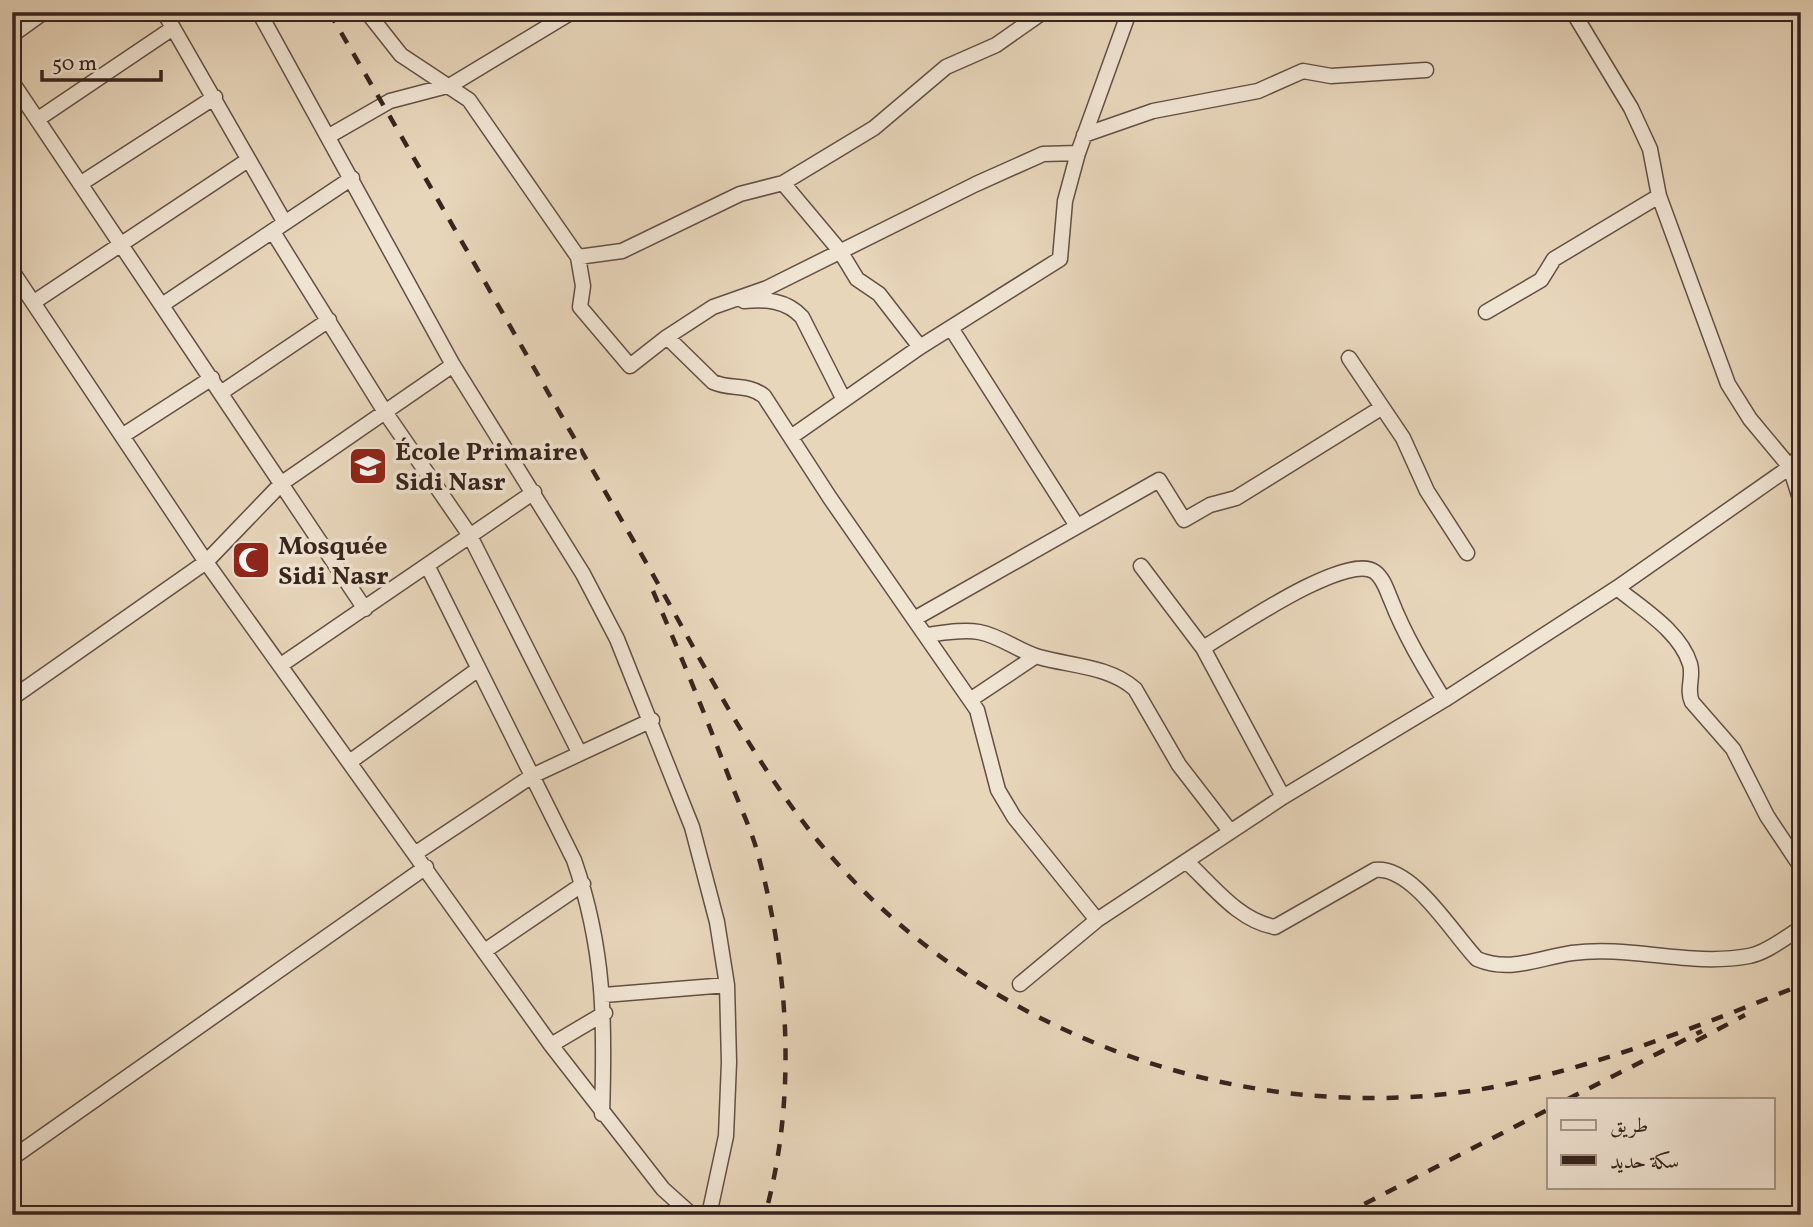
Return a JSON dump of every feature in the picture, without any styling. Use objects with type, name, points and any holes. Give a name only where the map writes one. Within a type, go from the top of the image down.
[{"type":"street","points":[[12,35],[44,12]]},
{"type":"street","points":[[164,12],[285,223]]},
{"type":"street","points":[[259,12],[453,365],[583,574],[617,639],[652,720],[692,827],[717,922],[727,985],[729,1062],[726,1136],[709,1215]]},
{"type":"street","points":[[367,12],[401,55],[451,85],[469,100],[578,257],[583,286],[580,307],[630,366],[667,337],[713,307],[730,303],[775,302],[795,310],[802,317],[844,400]]},
{"type":"street","points":[[329,136],[390,101],[451,85],[572,12]]},
{"type":"street","points":[[578,257],[622,251],[740,194],[782,183],[874,128],[946,67],[996,45],[1043,12]]},
{"type":"street","points":[[791,437],[920,347],[1060,259],[1065,201],[1078,153],[1129,12]]},
{"type":"street","points":[[1573,12],[1631,108],[1650,149],[1659,196],[1728,384],[1750,419],[1790,467],[1801,502]]},
{"type":"street","points":[[38,119],[173,29]]},
{"type":"street","points":[[1084,135],[1164,109],[1258,91],[1303,71],[1331,76],[1426,69]]},
{"type":"street","points":[[12,82],[365,608]]},
{"type":"street","points":[[80,184],[215,97]]},
{"type":"street","points":[[730,303],[1043,154],[1078,153]]},
{"type":"street","points":[[34,302],[119,243],[248,160]]},
{"type":"street","points":[[162,305],[352,178]]},
{"type":"street","points":[[782,183],[840,251],[857,279],[879,294],[920,347]]},
{"type":"street","points":[[1486,312],[1541,280],[1554,259],[1659,196]]},
{"type":"street","points":[[273,232],[386,412],[469,534],[579,752]]},
{"type":"street","points":[[12,271],[206,562],[351,761],[551,1045],[602,1114],[663,1189],[692,1215]]},
{"type":"street","points":[[222,392],[329,320]]},
{"type":"street","points":[[951,328],[1077,526]]},
{"type":"street","points":[[667,337],[713,382],[758,391],[977,710],[998,790],[1009,808],[1097,919]]},
{"type":"street","points":[[1349,358],[1403,438],[1427,491],[1467,553]]},
{"type":"street","points":[[12,698],[206,562],[282,483],[453,365]]},
{"type":"street","points":[[122,436],[212,378]]},
{"type":"street","points":[[914,619],[1159,480],[1184,520],[1210,505],[1236,498],[1381,408]]},
{"type":"street","points":[[1020,984],[1097,919],[1283,797],[1444,699],[1617,588],[1790,467],[1801,454]]},
{"type":"street","points":[[281,664],[534,492]]},
{"type":"street","points":[[427,565],[574,860],[583,884],[604,995],[602,1114]]},
{"type":"street","points":[[1141,566],[1203,648],[1283,797]]},
{"type":"street","points":[[1203,648],[1305,588],[1336,573],[1362,568],[1375,572],[1384,582],[1404,634],[1444,699]]},
{"type":"street","points":[[1617,588],[1679,642],[1691,665],[1689,696],[1692,702],[1733,750],[1767,816],[1801,867]]},
{"type":"street","points":[[926,635],[978,632],[1009,641],[1036,656],[1114,676],[1127,682],[1135,690],[1184,774],[1230,831]]},
{"type":"street","points":[[970,700],[1036,656]]},
{"type":"street","points":[[351,761],[477,670]]},
{"type":"street","points":[[416,853],[532,776],[652,720]]},
{"type":"street","points":[[1186,862],[1241,913],[1258,924],[1275,926],[1375,870],[1388,869],[1408,879],[1477,959],[1490,965],[1509,967],[1571,953],[1616,950],[1719,961],[1754,956],[1801,928]]},
{"type":"street","points":[[12,1158],[426,867]]},
{"type":"street","points":[[485,950],[583,884]]},
{"type":"street","points":[[604,995],[727,985]]},
{"type":"street","points":[[551,1045],[605,1013]]},
{"type":"railway","points":[[329,12],[721,697],[767,771],[818,841],[880,907],[951,964],[1029,1012],[1112,1050],[1199,1077],[1289,1093],[1379,1098],[1470,1091],[1553,1073],[1638,1047],[1801,985]]},
{"type":"railway","points":[[653,591],[751,831],[769,901],[783,991],[785,1082],[782,1127],[765,1215]]},
{"type":"railway","points":[[1696,1041],[1745,1015]]},
{"type":"railway","points":[[1570,1098],[1702,1031]]},
{"type":"railway","points":[[1343,1215],[1547,1110]]},
{"type":"place","name":"École Primaire Sidi Nasr","points":[[368,466]]},
{"type":"place","name":"Mosquée Sidi Nasr","points":[[251,560]]}]
